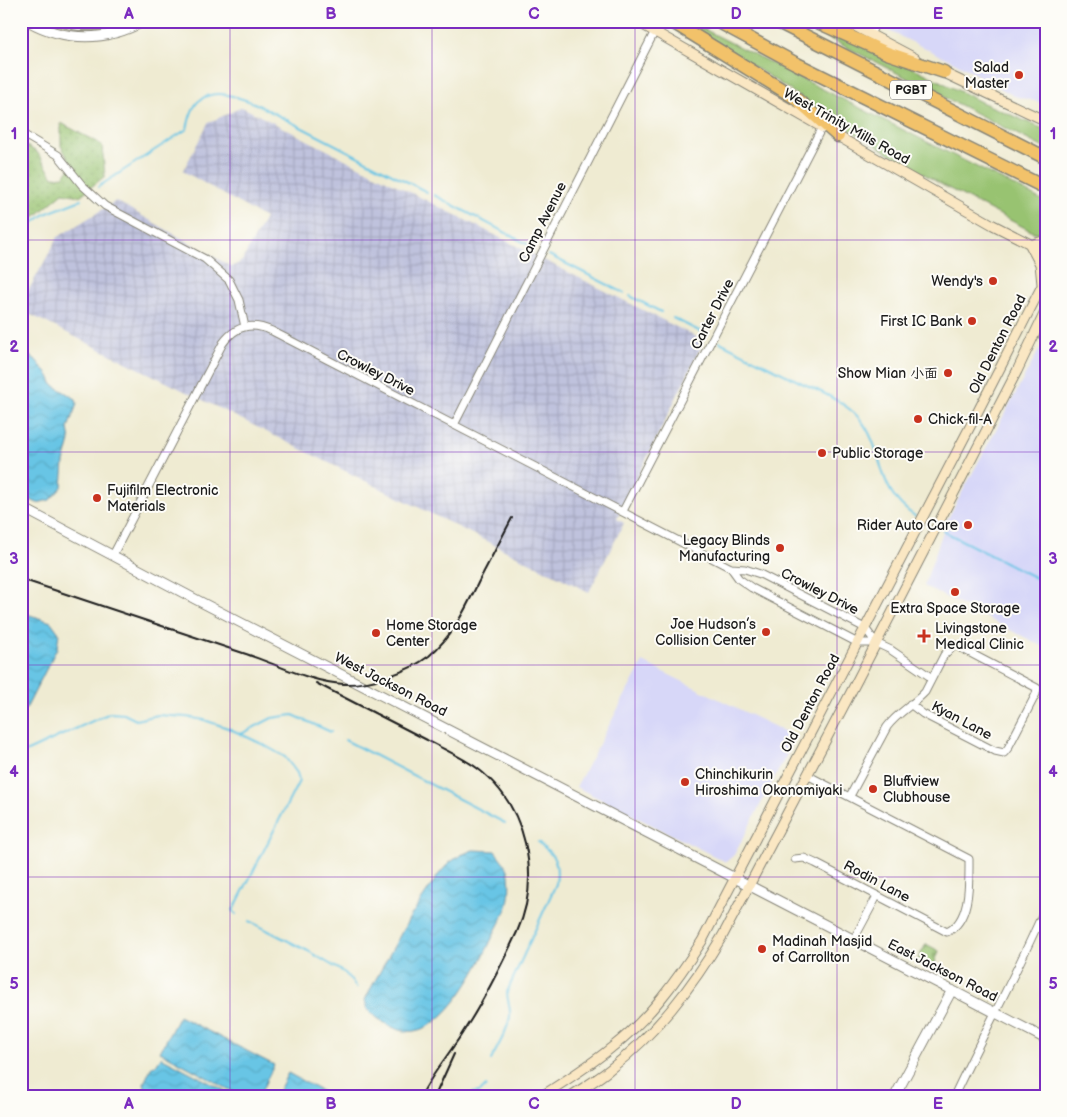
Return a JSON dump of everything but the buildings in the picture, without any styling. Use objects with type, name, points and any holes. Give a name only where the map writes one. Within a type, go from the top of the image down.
[{"type":"highway","points":[[672,21],[794,97],[838,136]]},
{"type":"highway","name":"PGBT","points":[[717,21],[795,63],[1046,188]]},
{"type":"highway","name":"PGBT","points":[[776,21],[1046,158]]},
{"type":"highway","points":[[815,21],[887,52],[944,72]]},
{"type":"main road","name":"West Trinity Mills Road","points":[[636,21],[1030,245],[1046,252]]},
{"type":"main road","points":[[845,21],[944,72],[1046,121]]},
{"type":"main road","points":[[1044,281],[1040,264],[1030,245],[1046,240]]},
{"type":"main road","name":"Old Denton Road","points":[[542,1096],[612,1047],[654,1008],[686,968],[702,941],[858,643],[1044,281]]},
{"type":"main road","name":"Old Denton Road","points":[[571,1096],[608,1071],[642,1043],[670,1013],[705,966],[876,643],[1017,371],[1046,310]]},
{"type":"main road","points":[[1003,364],[1017,371]]},
{"type":"main road","points":[[956,454],[970,461]]},
{"type":"street","points":[[28,21],[48,31],[77,37],[96,37],[114,34],[144,21]]},
{"type":"street","points":[[56,21],[78,26],[103,25],[116,21]]},
{"type":"street","points":[[870,34],[877,21]]},
{"type":"street","points":[[77,37],[78,26]]},
{"type":"street","name":"Camp Avenue","points":[[454,425],[655,31]]},
{"type":"street","name":"Carter Drive","points":[[623,511],[822,127]]},
{"type":"street","points":[[21,133],[58,155],[82,185],[105,206],[205,258],[229,280],[239,300],[245,327],[230,334],[223,343],[113,555]]},
{"type":"street","name":"Crowley Drive","points":[[245,327],[254,326],[272,331],[731,568],[745,569],[760,574],[865,628],[876,643]]},
{"type":"street","name":"West Jackson Road","points":[[21,507],[749,885]]},
{"type":"street","name":"Crowley Drive","points":[[731,568],[739,579],[752,588],[858,643],[876,643]]},
{"type":"street","points":[[807,775],[850,796],[881,735],[891,722],[925,692],[932,678],[891,650],[876,643]]},
{"type":"street","name":"Kyan Lane","points":[[910,704],[923,714],[995,751],[1004,753],[1036,694],[1037,688],[955,645],[944,655],[932,678]]},
{"type":"street","name":"Rodin Lane","points":[[795,859],[804,858],[815,863],[947,932],[956,928],[962,916],[969,892],[969,859],[850,796]]},
{"type":"street","name":"East Jackson Road","points":[[749,885],[1046,1038]]},
{"type":"street","points":[[854,939],[877,896]]},
{"type":"street","points":[[954,1096],[994,1012],[1023,958],[1046,906]]},
{"type":"street","points":[[899,1095],[952,990]]},
{"type":"street","points":[[1041,1096],[1046,1086]]},
{"type":"shaded area","points":[[868,21],[1046,21],[1046,104],[1014,96],[956,63]]},
{"type":"shaded area","points":[[242,107],[704,341],[617,519],[624,523],[589,592],[21,310],[21,304],[58,237],[116,201],[232,267],[242,261],[265,218],[183,171],[208,123]]},
{"type":"shaded area","points":[[1046,337],[1046,648],[924,586],[947,520]]},
{"type":"shaded area","points":[[643,662],[796,737],[734,855],[726,862],[576,787]]},
{"type":"green space","points":[[795,21],[805,21],[910,66],[981,102],[1046,130],[1046,149]]},
{"type":"green space","points":[[690,22],[1046,202],[1046,234],[1033,232],[944,186],[847,128],[723,46],[688,26]]},
{"type":"green space","points":[[61,123],[102,145],[105,176],[80,196],[63,193],[21,228],[21,143],[37,152],[53,177],[64,176],[72,165],[61,146]]},
{"type":"green space","points":[[926,944],[939,951],[933,968],[918,959]]},
{"type":"water","points":[[21,352],[35,359],[49,376],[53,385],[76,399],[77,404],[68,428],[70,441],[64,462],[62,487],[50,500],[37,503],[21,495]]},
{"type":"water","points":[[21,612],[51,622],[59,633],[57,648],[27,707],[21,714]]},
{"type":"water","points":[[473,850],[495,851],[508,870],[510,891],[505,912],[480,962],[472,977],[451,1006],[427,1027],[408,1031],[382,1022],[367,1009],[365,1000],[410,917],[439,874],[449,863]]},
{"type":"water","points":[[179,1016],[274,1065],[259,1096],[241,1096],[160,1052]]},
{"type":"water","points":[[161,1057],[235,1096],[145,1096],[142,1094],[145,1087],[144,1083],[152,1066],[156,1065]]},
{"type":"water","points":[[288,1073],[330,1096],[276,1096]]},
{"type":"waterway","points":[[98,187],[187,129],[191,113],[197,103],[206,96],[219,94],[234,96],[254,103],[427,192]]},
{"type":"waterway","points":[[434,195],[533,247]]},
{"type":"waterway","points":[[21,232],[45,214],[81,200]]},
{"type":"waterway","points":[[549,255],[624,293]]},
{"type":"waterway","points":[[630,296],[661,312]]},
{"type":"waterway","points":[[673,318],[707,335]]},
{"type":"waterway","points":[[720,342],[831,397],[854,413],[868,431],[886,482],[893,494],[902,506],[915,516]]},
{"type":"waterway","points":[[943,531],[1046,583]]},
{"type":"waterway","points":[[21,754],[110,713],[124,714],[136,720],[158,715],[204,720],[228,728],[285,757],[297,773],[299,781],[233,910],[236,914]]},
{"type":"waterway","points":[[241,734],[272,718],[293,715],[331,732]]},
{"type":"waterway","points":[[345,740],[505,823]]},
{"type":"waterway","points":[[491,1060],[509,1022],[510,1013],[507,992],[556,884],[557,871],[555,860],[538,842]]},
{"type":"waterway","points":[[249,921],[308,951],[345,973],[357,988]]},
{"type":"waterway","points":[[472,1096],[473,1093],[480,1092],[486,1086]]},
{"type":"railway","points":[[21,579],[318,680],[331,683],[354,684],[377,680],[400,672],[420,662],[438,648],[452,631],[464,611],[512,518]]},
{"type":"railway","points":[[316,683],[452,753],[477,768],[494,784],[508,802],[518,822],[525,843],[529,866],[528,888],[525,910],[517,932],[479,1006],[421,1096]]},
{"type":"railway","points":[[435,1096],[454,1054]]},
{"type":"place","name":"Salad Master","points":[[1019,75]]},
{"type":"place","name":"Wendy's","points":[[993,281]]},
{"type":"place","name":"First IC Bank","points":[[972,321]]},
{"type":"place","name":"Show Mian 小面","points":[[948,373]]},
{"type":"place","name":"Chick-fil-A","points":[[918,419]]},
{"type":"place","name":"Public Storage","points":[[822,453]]},
{"type":"place","name":"Fujifilm Electronic Materials","points":[[97,498]]},
{"type":"place","name":"Rider Auto Care","points":[[968,525]]},
{"type":"place","name":"Legacy Blinds Manufacturing","points":[[780,548]]},
{"type":"place","name":"Extra Space Storage","points":[[955,592]]},
{"type":"place","name":"Joe Hudson’s Collision Center","points":[[766,632]]},
{"type":"place","name":"Home Storage Center","points":[[376,633]]},
{"type":"place","name":"Livingstone Medical Clinic","points":[[924,636]]},
{"type":"place","name":"Chinchikurin Hiroshima Okonomiyaki","points":[[685,782]]},
{"type":"place","name":"Bluffview Clubhouse","points":[[873,789]]},
{"type":"place","name":"Madinah Masjid of Carrollton","points":[[762,949]]}]
